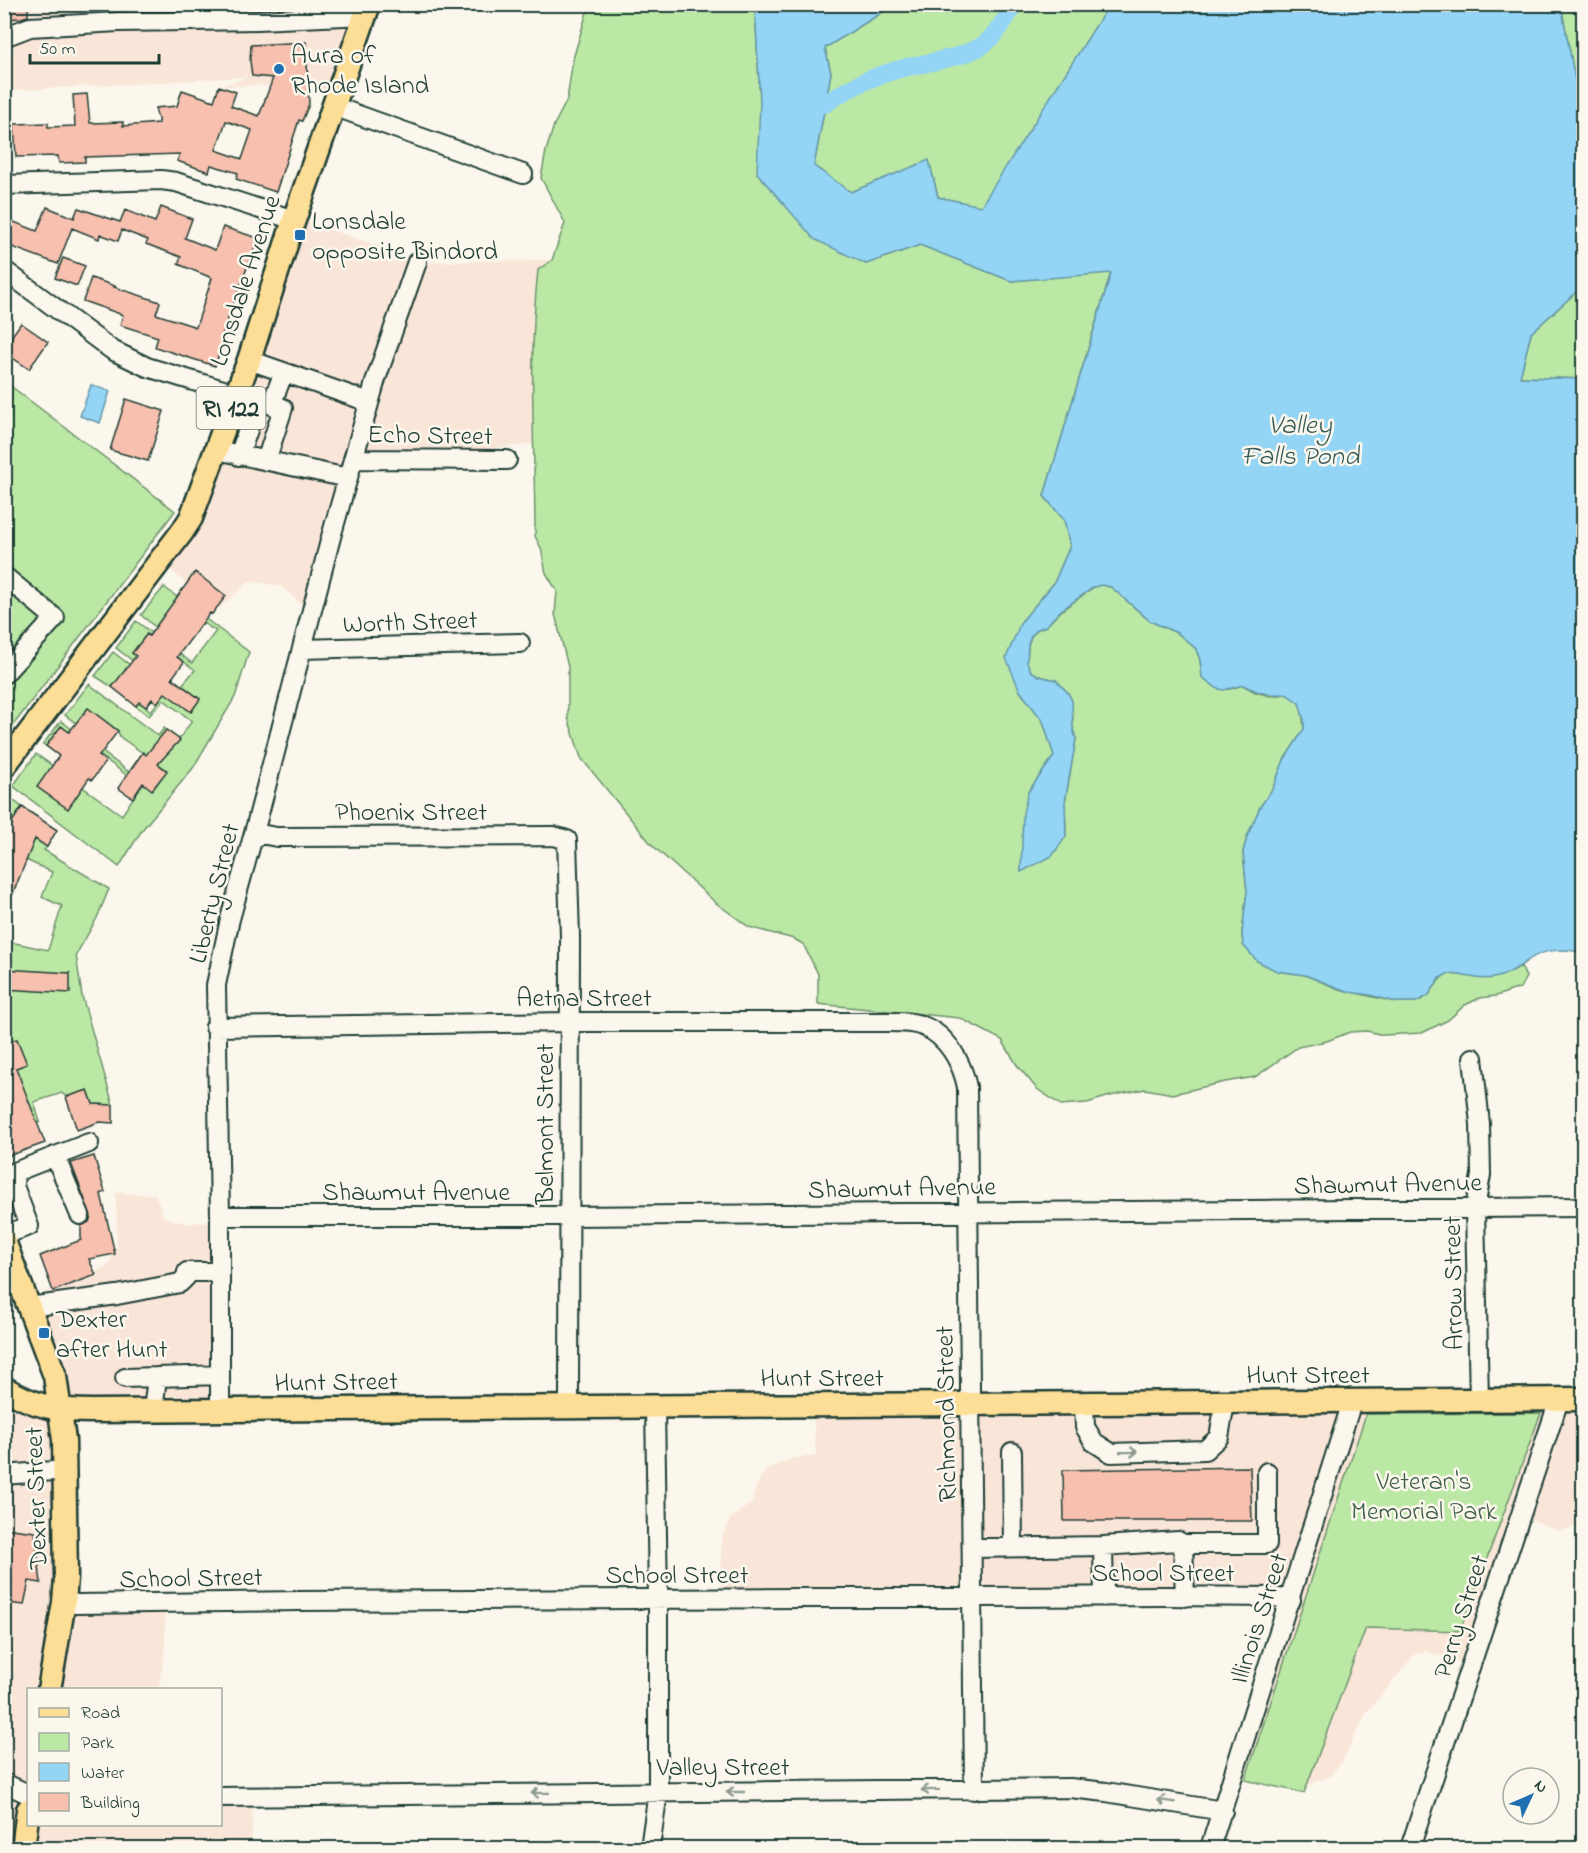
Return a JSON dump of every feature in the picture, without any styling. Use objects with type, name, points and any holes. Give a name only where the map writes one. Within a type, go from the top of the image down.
[{"type":"main road","name":"Lonsdale Avenue","points":[[4,766],[182,532],[200,497],[368,10]]},
{"type":"main road","name":"Dexter Street","points":[[4,1241],[55,1376],[61,1411],[66,1470],[66,1578],[49,1688]]},
{"type":"main road","name":"Hunt Street","points":[[4,1388],[25,1401],[61,1411],[1584,1400]]},
{"type":"main road","points":[[23,1848],[27,1818]]},
{"type":"street","points":[[4,37],[30,27],[118,13],[253,20],[368,10]]},
{"type":"street","points":[[333,106],[523,174]]},
{"type":"street","points":[[4,185],[160,180],[176,182],[294,220]]},
{"type":"street","name":"Liberty Street","points":[[220,1410],[220,1216],[216,986],[230,919],[353,459],[369,402],[417,262]]},
{"type":"street","points":[[4,270],[112,350],[147,367],[283,408],[266,461]]},
{"type":"street","points":[[249,360],[369,402]]},
{"type":"street","points":[[239,456],[265,403],[284,372]]},
{"type":"street","points":[[217,450],[348,478]]},
{"type":"street","name":"Echo Street","points":[[353,459],[507,460]]},
{"type":"street","points":[[4,576],[55,618],[4,674]]},
{"type":"street","name":"Worth Street","points":[[302,650],[520,643]]},
{"type":"street","name":"Phoenix Street","points":[[254,833],[277,837],[554,836],[567,840]]},
{"type":"street","name":"Belmont Street","points":[[567,840],[570,937],[569,1407]]},
{"type":"street","name":"Aetna Street","points":[[216,1027],[569,1022],[909,1023],[925,1027],[945,1043]]},
{"type":"street","name":"Richmond Street","points":[[945,1043],[963,1069],[966,1087],[974,1790]]},
{"type":"street","name":"Arrow Street","points":[[1473,1058],[1480,1124],[1480,1165],[1475,1208],[1479,1401]]},
{"type":"street","points":[[4,1235],[29,1226],[9,1188],[15,1172],[89,1143]]},
{"type":"street","points":[[55,1156],[80,1215]]},
{"type":"street","name":"Shawmut Avenue","points":[[220,1216],[570,1216],[1584,1207]]},
{"type":"street","points":[[28,1307],[117,1295],[180,1283],[186,1277],[187,1272],[220,1272]]},
{"type":"street","points":[[125,1378],[220,1375]]},
{"type":"street","points":[[153,1411],[157,1377]]},
{"type":"street","name":"Perry Street","points":[[1410,1848],[1559,1400]]},
{"type":"street","name":"Illinois Street","points":[[1210,1848],[1291,1600],[1352,1402]]},
{"type":"street","points":[[1084,1404],[1085,1427],[1094,1442],[1111,1453],[1205,1450],[1219,1437],[1225,1403]]},
{"type":"street","points":[[650,1848],[658,1792],[655,1406]]},
{"type":"street","points":[[1012,1452],[1013,1547]]},
{"type":"street","points":[[4,1475],[66,1470]]},
{"type":"street","points":[[972,1548],[1103,1546],[1178,1541],[1183,1544],[1267,1544],[1267,1472]]},
{"type":"street","points":[[1183,1544],[1185,1596]]},
{"type":"street","points":[[1103,1546],[1104,1597]]},
{"type":"street","name":"School Street","points":[[64,1602],[77,1604],[299,1600],[973,1599],[1185,1596],[1274,1597],[1291,1600]]},
{"type":"street","points":[[4,1783],[27,1794]]},
{"type":"street","name":"Valley Street","points":[[222,1797],[1070,1788],[1223,1811]]},
{"type":"shaded area","points":[[5,5],[363,5],[335,91],[298,85],[219,86],[248,77],[5,91]]},
{"type":"shaded area","points":[[5,91],[7,104],[7,175],[5,175]]},
{"type":"shaded area","points":[[296,218],[425,262],[552,260],[538,270],[533,314],[533,444],[484,449],[477,461],[354,465],[311,612],[280,586],[250,581],[220,608],[202,597],[160,561],[183,526]]},
{"type":"shaded area","points":[[116,1193],[155,1194],[164,1217],[190,1224],[211,1223],[214,1413],[57,1410],[58,1608],[165,1610],[165,1655],[158,1688],[27,1688],[27,1826],[222,1826],[222,1799],[253,1803],[251,1848],[5,1848],[4,1393],[53,1406],[25,1303],[108,1266],[117,1246]]},
{"type":"shaded area","points":[[1583,1404],[1583,1525],[1558,1531],[1521,1515],[1466,1664],[1426,1651],[1415,1654],[1365,1715],[1343,1761],[1330,1776],[1306,1786],[1239,1760],[1284,1602],[721,1599],[721,1541],[730,1519],[755,1500],[752,1497],[760,1478],[769,1468],[793,1458],[816,1456],[813,1410]]},
{"type":"green space","points":[[597,4],[755,5],[760,97],[866,264],[920,245],[1011,281],[1111,272],[1044,496],[1064,520],[1070,546],[1054,583],[1021,622],[1020,691],[1043,721],[1054,756],[1028,792],[1021,871],[1052,856],[1066,836],[1065,802],[1076,739],[1073,729],[1072,701],[1068,693],[1056,680],[1030,671],[1027,662],[1028,645],[1031,636],[1038,629],[1046,626],[1060,612],[1094,587],[1101,585],[1111,587],[1150,621],[1177,633],[1196,649],[1202,677],[1218,689],[1230,689],[1243,685],[1255,692],[1271,696],[1286,694],[1299,703],[1302,709],[1304,729],[1284,760],[1273,788],[1260,807],[1243,852],[1247,891],[1242,933],[1243,945],[1257,961],[1277,971],[1305,975],[1339,989],[1395,1002],[1416,1002],[1428,996],[1441,978],[1447,974],[1485,978],[1510,972],[1521,966],[1526,977],[1520,988],[1496,996],[1480,998],[1465,1005],[1448,1020],[1422,1033],[1383,1035],[1367,1031],[1350,1032],[1327,1041],[1298,1047],[1255,1077],[1173,1094],[1145,1089],[1087,1103],[1061,1105],[1037,1089],[1017,1065],[1002,1040],[960,1018],[818,1004],[818,974],[803,944],[794,939],[749,927],[716,903],[652,845],[581,758],[568,718],[568,667],[555,614],[557,591],[546,573],[541,548],[535,536],[533,337],[538,270],[552,260],[565,223],[541,178],[554,125],[567,100],[573,59],[587,12]]},
{"type":"green space","points":[[894,5],[1109,5],[982,207],[938,197],[929,161],[851,192],[814,166],[831,73],[825,48]]},
{"type":"green space","points":[[1561,5],[1583,5],[1583,122]]},
{"type":"green space","points":[[1583,286],[1583,379],[1520,377],[1531,333]]},
{"type":"green space","points":[[4,381],[175,511],[5,736],[4,736]]},
{"type":"green space","points":[[164,587],[249,652],[235,697],[193,768],[142,830],[119,867],[13,786],[36,754],[122,815],[141,786],[61,726],[46,746],[43,744],[61,721],[153,790],[167,770],[120,737],[118,731],[88,708],[76,723],[65,715],[89,684],[158,736],[164,728],[179,739],[192,721],[164,700],[149,716],[136,706],[139,702],[151,711],[162,697],[126,669],[112,687],[95,676],[113,652],[191,712],[200,699],[182,685],[195,670],[147,634],[132,653],[161,675],[158,680],[116,648],[136,621],[192,663],[216,631],[203,623],[186,643],[168,635],[146,620],[141,615]]},
{"type":"green space","points":[[6,795],[22,807],[11,824],[47,847],[44,850],[109,889],[97,918],[76,955],[82,996],[113,1105],[93,1104],[88,1090],[66,1097],[62,1093],[34,1102],[40,1122],[5,1134],[5,941],[48,950],[62,906],[42,897],[52,872],[26,860],[5,840]]},
{"type":"green space","name":"Veteran's Memorial Park","points":[[1541,1413],[1460,1631],[1366,1628],[1304,1793],[1245,1780],[1366,1414]]},
{"type":"water","name":"Valley Falls Pond","points":[[755,5],[894,5],[825,48],[831,73],[814,166],[851,192],[929,160],[938,197],[981,206],[1109,5],[1561,5],[1583,122],[1583,286],[1531,333],[1520,377],[1583,379],[1583,953],[1570,950],[1549,951],[1530,959],[1507,974],[1492,978],[1447,974],[1440,978],[1428,996],[1416,1002],[1395,1002],[1349,992],[1305,975],[1277,971],[1257,961],[1243,945],[1242,933],[1247,891],[1243,852],[1260,807],[1273,788],[1284,760],[1304,729],[1299,703],[1286,694],[1264,693],[1243,685],[1224,690],[1218,689],[1202,677],[1196,649],[1186,640],[1177,633],[1150,621],[1111,587],[1101,585],[1094,587],[1060,611],[1046,626],[1038,629],[1031,636],[1028,645],[1027,662],[1031,671],[1039,676],[1056,680],[1068,693],[1072,701],[1073,729],[1076,739],[1065,802],[1066,836],[1052,856],[1021,872],[1023,813],[1028,792],[1054,756],[1043,721],[1020,691],[1006,658],[1021,622],[1054,583],[1070,546],[1064,520],[1044,496],[1111,273],[1011,281],[920,245],[866,264],[814,239],[757,173],[760,102]]},
{"type":"water","points":[[91,385],[110,391],[100,423],[80,416]]},
{"type":"building","points":[[4,4],[28,4],[28,16],[4,19]]},
{"type":"building","points":[[306,42],[309,104],[302,121],[299,120],[276,192],[236,179],[238,173],[211,165],[209,172],[177,161],[180,154],[85,157],[85,162],[59,163],[58,156],[16,157],[14,124],[48,123],[48,127],[75,126],[73,95],[87,94],[90,123],[123,122],[123,126],[159,123],[155,108],[177,106],[182,90],[214,101],[219,86],[236,92],[231,106],[259,116],[273,78],[252,76],[251,45]],"holes":[[[226,121],[252,130],[242,159],[216,150]]]},
{"type":"building","points":[[47,207],[74,218],[78,208],[120,222],[125,210],[155,222],[161,207],[192,219],[185,238],[215,250],[223,227],[258,238],[222,335],[225,336],[215,366],[155,347],[158,337],[120,325],[123,315],[83,301],[91,278],[160,302],[156,314],[196,327],[212,278],[178,264],[181,257],[146,244],[148,240],[122,230],[118,241],[100,234],[99,239],[72,228],[58,264],[4,244],[4,218],[37,231]]},
{"type":"building","points":[[63,258],[85,266],[77,286],[55,278]]},
{"type":"building","points":[[21,323],[48,342],[29,369],[4,352],[4,347]]},
{"type":"building","points":[[126,399],[164,411],[148,461],[110,450]]},
{"type":"building","points":[[195,572],[226,596],[212,614],[210,613],[177,657],[184,662],[172,678],[200,699],[191,712],[165,693],[157,703],[152,699],[146,707],[139,702],[136,706],[112,687],[136,656],[132,653],[147,634],[149,636]]},
{"type":"building","points":[[88,708],[118,731],[99,756],[106,761],[92,780],[89,778],[68,809],[37,787],[59,756],[46,746],[61,726],[69,732]]},
{"type":"building","points":[[166,730],[180,740],[158,764],[167,771],[152,790],[143,783],[133,798],[118,788],[143,752],[146,755]]},
{"type":"building","points":[[22,807],[57,830],[47,847],[35,839],[5,913],[4,834]]},
{"type":"building","points":[[4,969],[70,973],[70,993],[4,989]]},
{"type":"building","points":[[17,1039],[27,1064],[16,1068],[45,1143],[8,1156],[4,1147],[4,1041],[6,1043]]},
{"type":"building","points":[[88,1090],[93,1104],[113,1105],[113,1123],[99,1122],[77,1130],[66,1097]]},
{"type":"building","points":[[94,1156],[105,1192],[101,1194],[115,1254],[89,1259],[96,1275],[53,1291],[40,1256],[81,1240],[81,1226],[89,1222],[91,1216],[71,1163]]},
{"type":"building","points":[[1250,1467],[1252,1521],[1064,1521],[1063,1470]]},
{"type":"building","points":[[4,1528],[35,1532],[41,1583],[29,1581],[24,1605],[8,1603],[12,1578],[4,1576]]},
{"type":"waterway","points":[[825,104],[853,87],[883,74],[952,57],[980,47],[1004,22],[1014,4]]},
{"type":"place","name":"Aura of Rhode Island","points":[[279,69]]},
{"type":"place","name":"Lonsdale opposite Bindord","points":[[300,235]]},
{"type":"place","name":"Dexter after Hunt","points":[[44,1333]]}]
